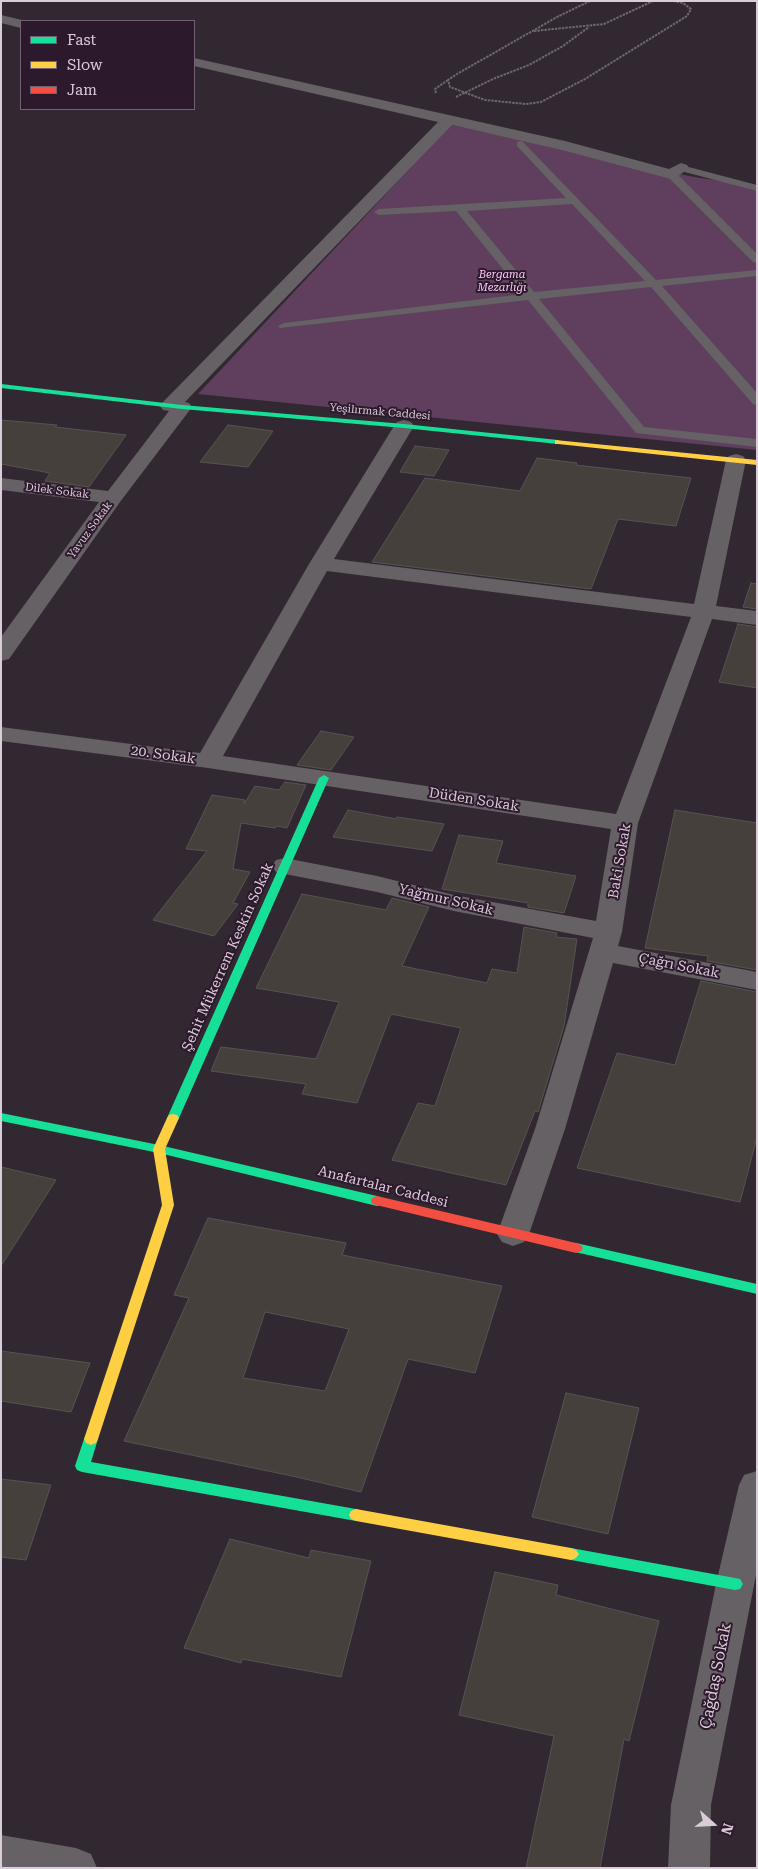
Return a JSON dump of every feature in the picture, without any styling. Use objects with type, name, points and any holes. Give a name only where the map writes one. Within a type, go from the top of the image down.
[{"type":"street","points":[[1,19],[20,24]]},
{"type":"street","points":[[195,62],[447,121],[565,146],[632,165],[676,171]]},
{"type":"street","name":"Yavuz Sokak","points":[[1,654],[11,625],[113,498],[176,407],[447,121]]},
{"type":"street","name":"Yeşilırmak Caddesi","points":[[3,389],[176,407],[404,426],[746,462]]},
{"type":"street","points":[[208,761],[320,564],[404,426]]},
{"type":"street","name":"Baki Sokak","points":[[513,1234],[550,1129],[605,942],[625,823],[704,610],[746,462]]},
{"type":"street","name":"Dilek Sokak","points":[[1,484],[113,498]]},
{"type":"street","points":[[320,564],[757,618]]},
{"type":"street","name":"20. Sokak","points":[[1,734],[324,778]]},
{"type":"street","name":"Düden Sokak","points":[[324,778],[625,823]]},
{"type":"street","name":"Şehit Mükerrem Keskin Sokak","points":[[159,1149],[285,866],[300,827],[324,778]]},
{"type":"street","name":"Yağmur Sokak","points":[[285,866],[377,884],[605,942]]},
{"type":"street","name":"Çağrı Sokak","points":[[605,942],[757,981]]},
{"type":"street","name":"Anafartalar Caddesi","points":[[1,1117],[159,1149],[513,1234],[757,1289]]},
{"type":"street","points":[[159,1149],[168,1205],[82,1466],[735,1584]]},
{"type":"street","name":"Çağdaş Sokak","points":[[689,1868],[691,1805],[735,1584],[757,1485]]},
{"type":"street","points":[[1,1854],[76,1868]]},
{"type":"lane","points":[[520,144],[654,285],[757,401]]},
{"type":"lane","points":[[676,171],[757,188]]},
{"type":"lane","points":[[676,171],[757,260]]},
{"type":"lane","points":[[379,212],[575,201]]},
{"type":"lane","points":[[458,208],[640,430],[757,443]]},
{"type":"lane","points":[[284,326],[531,296],[654,285],[757,273]]},
{"type":"path","points":[[590,1],[557,17],[448,80],[450,87],[465,94],[509,104],[541,102],[585,79],[687,16],[690,9],[683,4],[673,1]]},
{"type":"path","points":[[533,31],[589,27],[604,24],[653,1]]},
{"type":"path","points":[[451,99],[465,94],[493,79],[529,65],[562,46],[589,27]]},
{"type":"green space","name":"Bergama Mezarlığı","points":[[451,125],[694,177],[757,186],[757,450],[198,394]]},
{"type":"building","points":[[1,420],[57,425],[55,427],[126,435],[89,487],[45,481],[50,473],[1,464]]},
{"type":"building","points":[[228,425],[273,431],[248,467],[200,462]]},
{"type":"building","points":[[415,446],[449,450],[434,476],[400,472]]},
{"type":"building","points":[[537,458],[577,463],[576,465],[691,478],[676,526],[618,519],[591,589],[372,562],[425,478],[520,491]]},
{"type":"building","points":[[751,583],[757,584],[757,609],[743,607]]},
{"type":"building","points":[[738,624],[757,627],[757,688],[719,682]]},
{"type":"building","points":[[321,731],[354,737],[331,770],[297,765]]},
{"type":"building","points":[[285,782],[306,785],[287,828],[241,823],[233,869],[250,872],[233,903],[238,904],[214,936],[153,920],[207,851],[186,849],[212,795],[245,800],[244,804],[255,786],[279,790]]},
{"type":"building","points":[[348,810],[396,819],[397,817],[444,824],[432,851],[333,837]]},
{"type":"building","points":[[675,810],[757,823],[757,970],[707,961],[708,956],[645,948]]},
{"type":"building","points":[[459,835],[503,841],[496,863],[576,876],[564,913],[528,907],[528,903],[442,889]]},
{"type":"building","points":[[302,894],[386,910],[392,898],[429,907],[402,966],[487,983],[492,969],[517,973],[524,927],[557,933],[556,937],[577,939],[564,1026],[538,1112],[535,1111],[506,1185],[392,1160],[418,1103],[435,1106],[461,1028],[391,1014],[357,1103],[302,1094],[306,1084],[211,1071],[221,1047],[316,1059],[339,1002],[256,988]]},
{"type":"building","points":[[701,981],[757,992],[757,1137],[740,1202],[577,1168],[617,1053],[675,1065]]},
{"type":"building","points":[[1,1167],[56,1180],[1,1266]]},
{"type":"building","points":[[208,1218],[346,1243],[342,1255],[502,1286],[475,1373],[408,1359],[361,1492],[124,1441],[189,1298],[174,1295]],"holes":[[[265,1312],[349,1329],[325,1391],[243,1378]]]},
{"type":"building","points":[[1,1351],[90,1363],[71,1412],[1,1401]]},
{"type":"building","points":[[566,1393],[639,1408],[608,1534],[532,1517]]},
{"type":"building","points":[[1,1479],[51,1485],[26,1560],[1,1557]]},
{"type":"building","points":[[230,1539],[309,1558],[311,1550],[371,1561],[341,1677],[242,1659],[241,1663],[184,1648]]},
{"type":"building","points":[[495,1572],[558,1585],[556,1595],[659,1621],[629,1741],[624,1739],[600,1868],[526,1868],[554,1736],[459,1715]]},
{"type":"traffic: fast","points":[[1,386],[182,407],[404,426],[558,442]]},
{"type":"traffic: fast","points":[[173,1118],[324,778]]},
{"type":"traffic: fast","points":[[1,1117],[159,1149],[377,1201]]},
{"type":"traffic: fast","points":[[576,1248],[757,1289]]},
{"type":"traffic: fast","points":[[91,1439],[82,1466],[356,1515]]},
{"type":"traffic: fast","points":[[571,1554],[735,1584]]},
{"type":"traffic: slow","points":[[558,442],[757,463]]},
{"type":"traffic: slow","points":[[91,1439],[168,1205],[159,1149],[173,1118]]},
{"type":"traffic: slow","points":[[356,1515],[571,1554]]},
{"type":"traffic: jam","points":[[377,1201],[576,1248]]}]
